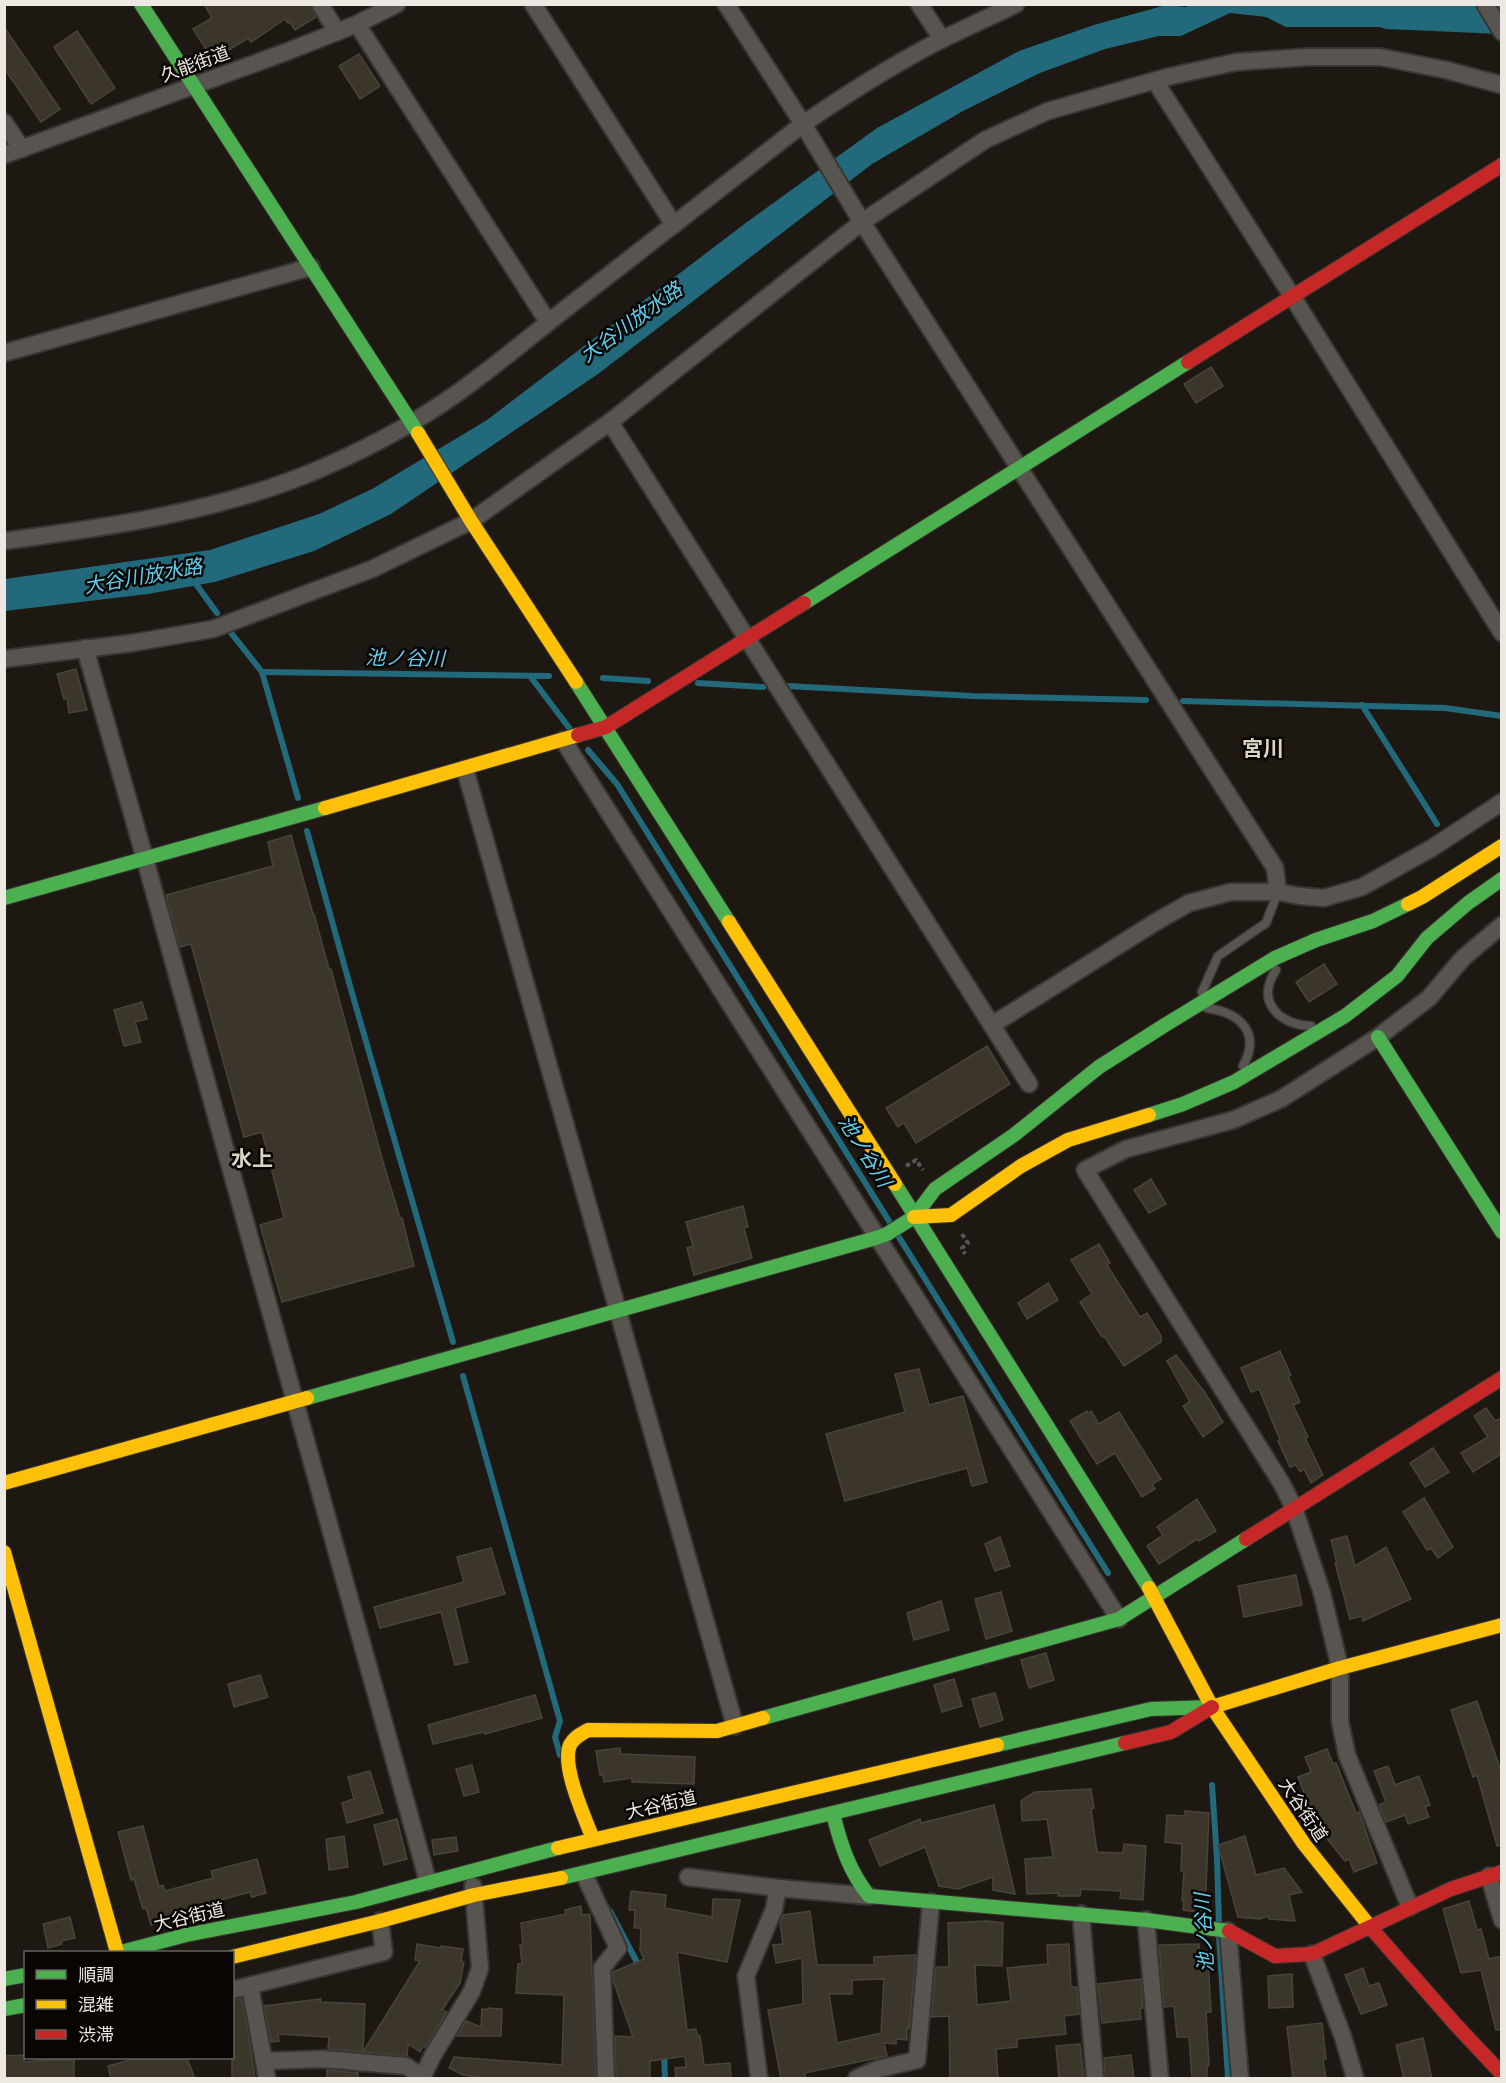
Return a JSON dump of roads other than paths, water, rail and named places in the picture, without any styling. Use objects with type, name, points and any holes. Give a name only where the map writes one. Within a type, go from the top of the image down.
[{"type":"main road","points":[[139,4],[194,85],[414,426],[471,521],[606,727],[909,1220],[1155,1597],[1212,1707]]},
{"type":"main road","points":[[4,898],[465,770],[606,727],[1502,165]]},
{"type":"main road","points":[[4,1484],[882,1236],[909,1220],[935,1190],[1014,1135],[1100,1067],[1275,958],[1373,921],[1402,907],[1422,897],[1502,846]]},
{"type":"main road","points":[[909,1220],[951,1215],[1021,1166],[1068,1140],[1184,1104],[1234,1083],[1330,1025],[1397,976],[1427,938],[1468,903],[1502,879]]},
{"type":"main road","points":[[1378,1036],[1502,1233]]},
{"type":"main road","points":[[593,1839],[568,1764],[569,1749],[574,1738],[588,1730],[717,1731],[1119,1619],[1502,1378]]},
{"type":"main road","points":[[4,1552],[118,1951]]},
{"type":"main road","points":[[234,1957],[380,1921],[474,1895],[584,1874],[1171,1732],[1212,1707],[1340,1668],[1502,1625]]},
{"type":"main road","name":"大谷街道","points":[[126,1951],[186,1935],[356,1902],[593,1839],[1151,1708],[1212,1707],[1304,1844],[1371,1928],[1502,2074]]},
{"type":"main road","points":[[833,1814],[845,1862],[855,1880],[869,1896],[1146,1920],[1227,1931],[1275,1956],[1312,1954],[1451,1889],[1495,1874]]},
{"type":"main road","points":[[4,1979],[24,1976]]},
{"type":"main road","points":[[4,2009],[24,2005]]},
{"type":"street","points":[[320,4],[337,32]]},
{"type":"street","name":"久能街道","points":[[4,155],[337,32],[397,4]]},
{"type":"street","points":[[533,4],[674,225]]},
{"type":"street","points":[[726,4],[803,124],[862,222],[1275,868],[1278,892]]},
{"type":"street","points":[[919,4],[942,39]]},
{"type":"street","points":[[4,541],[127,523],[193,509],[263,490],[314,471],[414,426],[803,124],[877,75],[942,39],[1016,4]]},
{"type":"street","points":[[1485,4],[1502,32]]},
{"type":"street","points":[[357,24],[548,322]]},
{"type":"street","points":[[4,659],[132,643],[213,629],[372,569],[471,521],[610,422],[862,222],[985,140],[1048,111],[1155,81],[1236,62],[1308,57],[1380,57],[1446,70],[1502,85]]},
{"type":"street","points":[[1155,81],[1502,633]]},
{"type":"street","points":[[4,122],[22,149]]},
{"type":"street","points":[[4,353],[311,267]]},
{"type":"street","points":[[610,422],[1029,1084]]},
{"type":"street","points":[[85,648],[146,859],[428,1882]]},
{"type":"street","points":[[563,740],[882,1236],[1119,1619]]},
{"type":"street","points":[[465,770],[735,1726]]},
{"type":"street","points":[[992,1025],[1189,903],[1231,891],[1278,892],[1324,898],[1362,886],[1432,848],[1502,802]]},
{"type":"street","points":[[1410,1907],[1347,1755],[1340,1721],[1340,1668],[1322,1593],[1294,1508],[1282,1484],[1085,1170],[1126,1149],[1233,1120],[1281,1099],[1378,1036],[1429,998],[1463,958],[1502,925]]},
{"type":"street","points":[[265,2061],[322,2059],[406,2066],[422,2078],[433,2055],[472,1991],[480,1968],[472,1870]]},
{"type":"street","points":[[584,1874],[618,1948],[602,1968],[606,2079]]},
{"type":"street","points":[[1495,1874],[1502,1920]]},
{"type":"street","points":[[688,1877],[869,1896]]},
{"type":"street","points":[[759,2079],[746,1976],[774,1909],[778,1888]]},
{"type":"street","points":[[857,2079],[878,2069],[917,2060],[931,1902]]},
{"type":"street","points":[[1081,1914],[1095,2079]]},
{"type":"street","points":[[1146,1920],[1160,2079]]},
{"type":"street","points":[[234,1989],[384,1952],[380,1921]]},
{"type":"street","points":[[1227,1931],[1240,2079]]},
{"type":"street","points":[[1312,1954],[1343,2037],[1355,2079]]},
{"type":"street","points":[[250,1986],[267,2079]]},
{"type":"lane","points":[[1234,1083],[1247,1058],[1250,1042],[1246,1028],[1237,1017],[1222,1010],[1196,1007],[1218,956],[1266,923],[1278,892]]},
{"type":"lane","points":[[1298,948],[1280,964],[1271,976],[1268,993],[1272,1008],[1284,1020],[1296,1025],[1330,1025]]},
{"type":"water","name":"大谷川放水路","points":[[1193,4],[1501,5],[1501,34],[1379,27],[1286,27],[1266,17],[1230,13],[1181,36],[1159,36],[1105,49],[1040,73],[963,111],[872,164],[598,374],[391,514],[314,551],[215,582],[148,594],[5,611],[5,579],[210,550],[319,514],[372,489],[487,420],[747,222],[877,128],[1019,51],[1094,25],[1166,5],[1185,7]]},
{"type":"waterway","name":"池ノ谷川","points":[[193,580],[217,613]]},
{"type":"waterway","points":[[228,629],[262,672],[298,798]]},
{"type":"waterway","name":"池ノ谷川","points":[[262,672],[549,676]]},
{"type":"waterway","name":"池ノ谷川","points":[[530,676],[573,733]]},
{"type":"waterway","points":[[603,678],[648,681]]},
{"type":"waterway","points":[[698,683],[763,687]]},
{"type":"waterway","points":[[787,686],[973,696],[1146,700]]},
{"type":"waterway","points":[[1183,701],[1445,708],[1502,716]]},
{"type":"waterway","points":[[1362,705],[1437,824]]},
{"type":"waterway","name":"池ノ谷川","points":[[588,750],[617,784],[1108,1573]]},
{"type":"waterway","points":[[307,831],[453,1342]]},
{"type":"waterway","points":[[463,1376],[560,1721],[555,1737],[560,1755]]},
{"type":"waterway","name":"池ノ谷川","points":[[1212,1785],[1219,1925]]},
{"type":"waterway","points":[[610,1911],[640,1968]]},
{"type":"waterway","name":"池ノ谷川","points":[[1219,1935],[1228,2078]]},
{"type":"waterway","points":[[664,2052],[665,2078]]},
{"type":"district","name":"宮川","points":[[1263,749]]},
{"type":"district","name":"水上","points":[[252,1159]]}]
